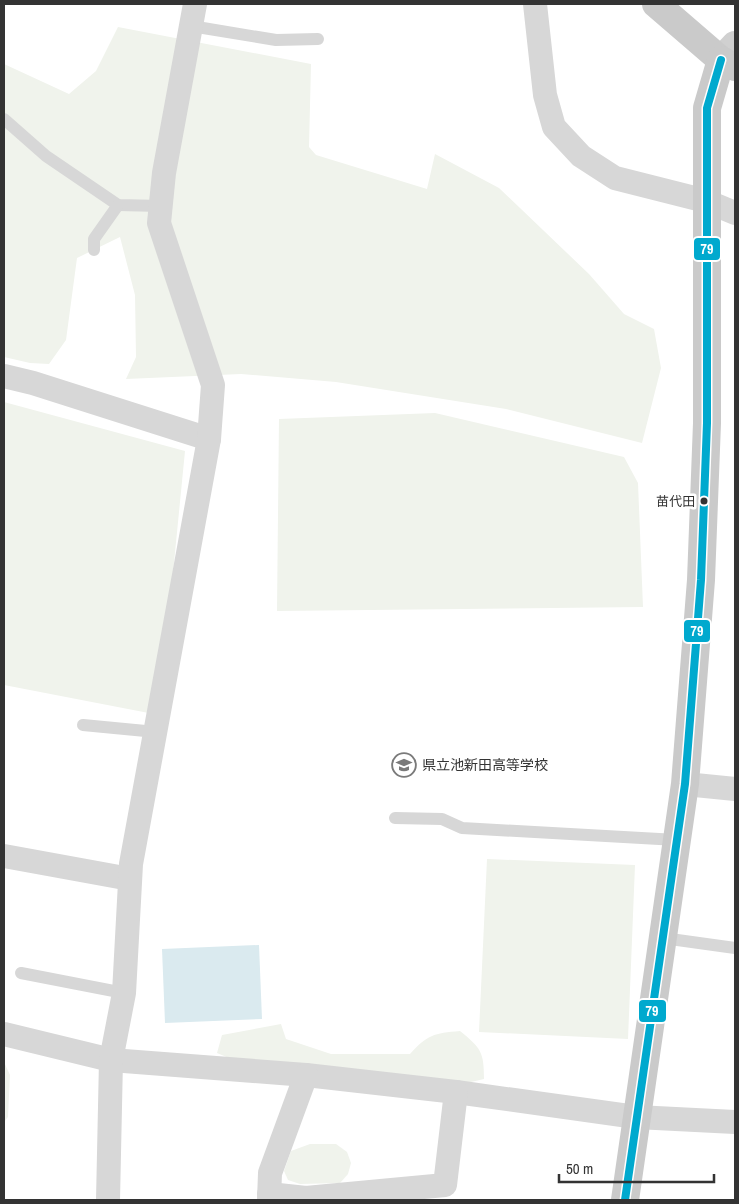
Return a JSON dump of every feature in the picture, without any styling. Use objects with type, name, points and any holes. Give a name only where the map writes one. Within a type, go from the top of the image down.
[{"type":"main road","points":[[625,1200],[686,784],[701,580],[707,423],[707,108],[730,58],[656,4]]},
{"type":"street","points":[[535,4],[545,95],[554,127],[581,156],[615,178],[706,202],[735,213]]},
{"type":"street","points":[[108,1200],[111,1060],[124,992],[130,879],[209,439],[213,385],[159,223],[164,173],[193,15]]},
{"type":"street","points":[[4,376],[34,383],[209,439]]},
{"type":"street","points":[[686,784],[735,790]]},
{"type":"street","points":[[4,856],[130,879]]},
{"type":"street","points":[[4,1034],[111,1060],[306,1075],[456,1092],[636,1117],[735,1122]]},
{"type":"street","points":[[306,1075],[270,1173],[269,1197],[306,1198],[445,1185],[456,1092]]},
{"type":"lane","points":[[193,15],[276,40],[318,39]]},
{"type":"lane","points":[[4,119],[46,156],[118,205],[161,206]]},
{"type":"lane","points":[[94,250],[94,239],[118,205]]},
{"type":"lane","points":[[83,725],[156,732]]},
{"type":"lane","points":[[395,818],[442,819],[462,828],[677,840]]},
{"type":"lane","points":[[663,938],[735,948]]},
{"type":"lane","points":[[21,973],[124,992]]},
{"type":"shaded area","points":[[118,27],[311,64],[309,147],[316,155],[427,189],[435,154],[499,188],[589,274],[624,314],[654,329],[661,368],[642,443],[506,409],[336,382],[241,374],[126,379],[136,357],[135,295],[120,237],[77,258],[66,340],[49,364],[30,363],[4,357],[4,64],[69,94],[96,71]]},
{"type":"shaded area","points":[[4,402],[185,451],[159,715],[4,685]]},
{"type":"shaded area","points":[[435,413],[624,457],[638,483],[643,607],[277,611],[279,419]]},
{"type":"shaded area","points":[[487,859],[635,865],[628,1039],[479,1032]]},
{"type":"shaded area","points":[[259,945],[262,1019],[165,1023],[162,949]]},
{"type":"shaded area","points":[[281,1024],[286,1039],[331,1054],[410,1054],[421,1043],[432,1036],[460,1031],[480,1051],[484,1079],[458,1085],[236,1061],[217,1053],[222,1035]]},
{"type":"shaded area","points":[[4,1062],[10,1075],[8,1117],[4,1122]]},
{"type":"shaded area","points":[[310,1144],[336,1144],[347,1152],[351,1163],[348,1174],[340,1183],[300,1184],[288,1180],[284,1171],[291,1151]]},
{"type":"transit line","name":"79","points":[[625,1200],[685,784],[701,580],[707,423],[707,108],[721,60]]},
{"type":"place","name":"苗代田","points":[[704,501]]},
{"type":"place","name":"県立池新田高等学校","points":[[404,765]]}]
